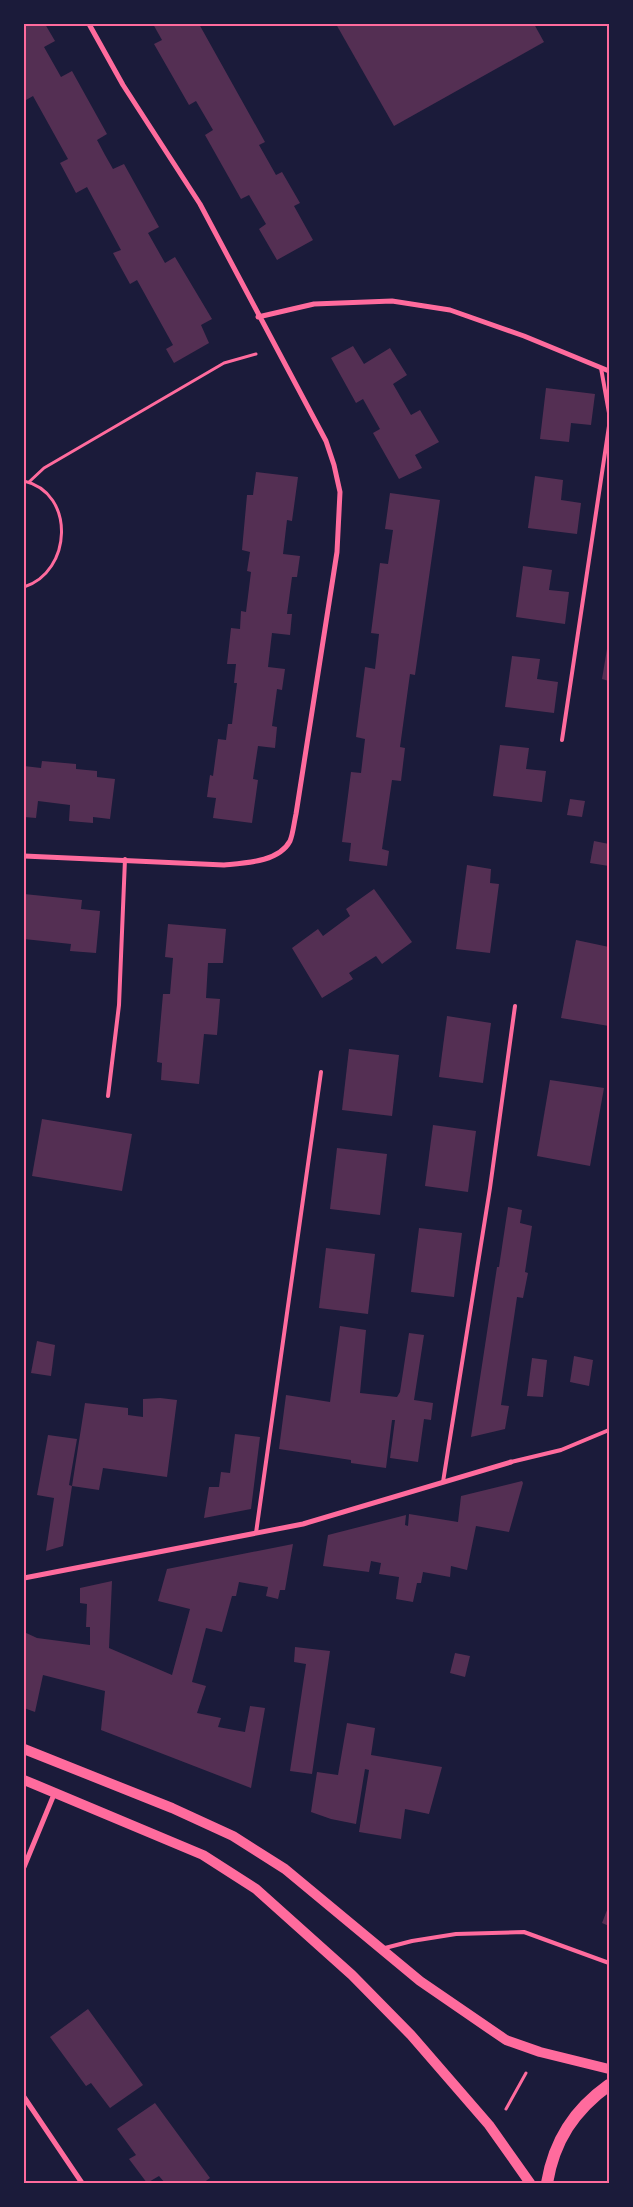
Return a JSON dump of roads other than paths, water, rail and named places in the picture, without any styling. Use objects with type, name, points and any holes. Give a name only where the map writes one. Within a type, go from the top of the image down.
[{"type":"main road","points":[[24,1749],[172,1808],[233,1836],[285,1869],[420,1981],[506,2040],[540,2052],[609,2069]]},
{"type":"main road","points":[[24,1780],[203,1855],[256,1889],[352,1975],[411,2035],[489,2125],[530,2183]]},
{"type":"main road","points":[[547,2183],[551,2161],[564,2131],[590,2099],[609,2085]]},
{"type":"street","points":[[24,856],[125,859],[174,864],[224,865],[247,863],[281,852],[290,841],[296,814],[337,552],[340,492],[326,441],[279,349],[258,317],[247,290],[200,204],[123,85],[89,24]]},
{"type":"street","points":[[258,317],[314,304],[392,301],[450,310],[524,336],[609,371]]},
{"type":"street","points":[[24,1578],[303,1524],[511,1462]]},
{"type":"street","points":[[24,1866],[55,1792]]},
{"type":"street","points":[[24,2097],[82,2183]]},
{"type":"lane","points":[[601,368],[609,413]]},
{"type":"lane","points":[[562,740],[609,426]]},
{"type":"lane","points":[[108,1096],[119,1005],[125,859]]},
{"type":"lane","points":[[442,1482],[490,1188],[515,1006]]},
{"type":"lane","points":[[256,1533],[321,1072]]},
{"type":"lane","points":[[511,1462],[561,1450],[609,1430]]},
{"type":"lane","points":[[383,1949],[412,1941],[456,1934],[524,1932],[609,1963]]}]
